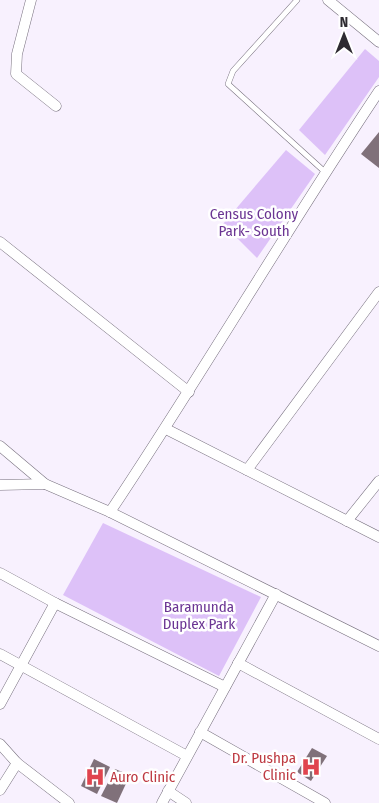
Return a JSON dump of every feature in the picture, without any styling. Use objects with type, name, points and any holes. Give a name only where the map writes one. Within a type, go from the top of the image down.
[{"type":"street","points":[[31,0],[17,54],[16,74],[56,106]]},
{"type":"street","points":[[328,0],[379,42]]},
{"type":"street","points":[[110,512],[166,429],[325,172],[379,92]]},
{"type":"street","points":[[0,242],[189,392]]},
{"type":"street","points":[[246,470],[379,292]]},
{"type":"street","points":[[166,429],[379,537]]},
{"type":"street","points":[[0,446],[44,484],[110,512],[379,646]]},
{"type":"street","points":[[347,521],[379,481]]},
{"type":"street","points":[[0,484],[44,484]]},
{"type":"street","points":[[0,573],[55,603],[225,687]]},
{"type":"street","points":[[162,803],[276,594]]},
{"type":"street","points":[[0,704],[55,603]]},
{"type":"street","points":[[0,654],[187,756]]},
{"type":"street","points":[[238,662],[379,739]]},
{"type":"street","points":[[200,732],[325,803]]},
{"type":"street","points":[[0,744],[16,763],[69,803]]},
{"type":"street","points":[[0,790],[16,763]]},
{"type":"street","points":[[168,791],[186,803]]},
{"type":"lane","points":[[297,0],[233,71],[228,84],[325,172]]},
{"type":"green space","points":[[365,49],[379,61],[379,77],[325,155],[299,130]]},
{"type":"green space","name":"Census Colony Park- South","points":[[286,150],[315,174],[257,258],[223,224]]},
{"type":"green space","name":"Baramunda Duplex Park","points":[[103,523],[261,597],[219,676],[63,595]]},
{"type":"building","points":[[379,132],[379,168],[361,154]]},
{"type":"building","points":[[312,748],[327,756],[311,781],[297,772]]},
{"type":"building","points":[[94,759],[110,767],[97,794],[81,786]]},
{"type":"building","points":[[115,769],[130,775],[117,803],[101,796]]},
{"type":"place","name":"Dr. Pushpa Clinic","points":[[311,767]]},
{"type":"place","name":"Auro Clinic","points":[[95,777]]}]
